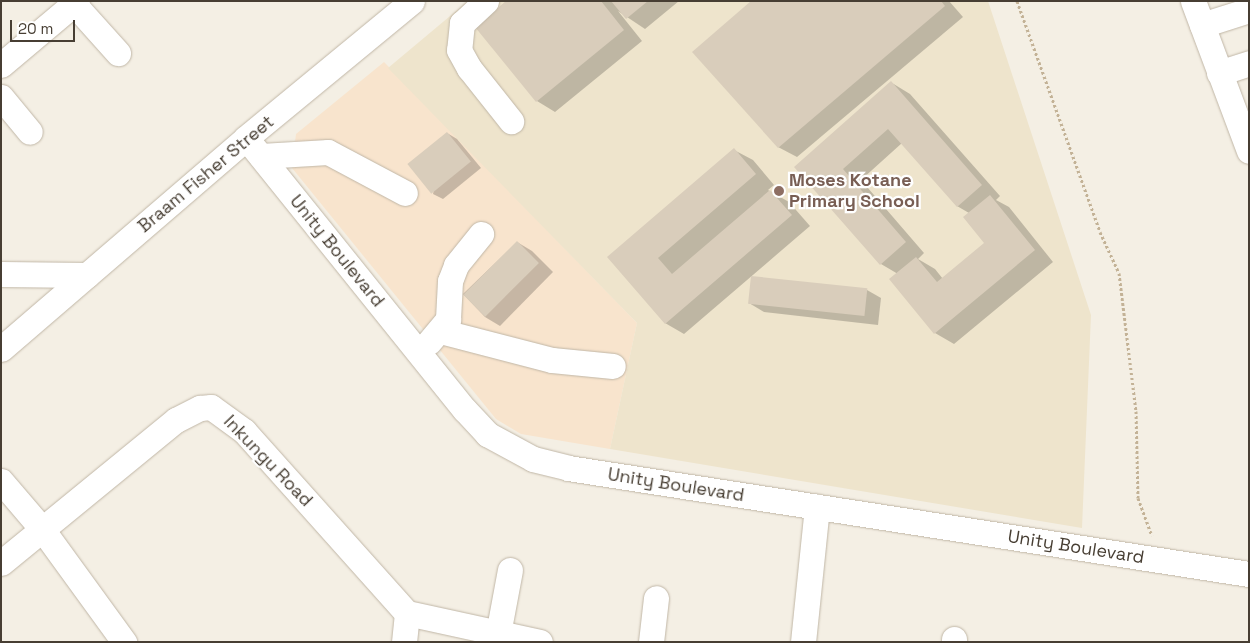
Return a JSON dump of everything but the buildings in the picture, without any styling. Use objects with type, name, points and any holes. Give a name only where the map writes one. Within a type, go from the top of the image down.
[{"type":"street","name":"Braam Fisher Street","points":[[1,349],[87,275],[254,147],[412,1]]},
{"type":"street","points":[[486,1],[462,23],[459,50],[469,68],[511,121]]},
{"type":"street","points":[[1193,1],[1249,151]]},
{"type":"street","points":[[1,65],[76,2],[118,53]]},
{"type":"street","points":[[1202,25],[1249,10]]},
{"type":"street","points":[[1219,73],[1249,63]]},
{"type":"street","points":[[1,97],[30,132]]},
{"type":"street","points":[[254,147],[328,152],[405,193]]},
{"type":"street","name":"Unity Boulevard","points":[[254,147],[418,352],[488,434],[533,459],[568,468],[1249,574]]},
{"type":"street","points":[[418,352],[440,331],[448,319],[450,281],[456,265],[481,234]]},
{"type":"street","points":[[1,274],[87,275]]},
{"type":"street","points":[[440,331],[552,360],[612,366]]},
{"type":"street","name":"Inkungu Road","points":[[1,563],[176,420],[200,408],[211,408],[244,431],[407,613]]},
{"type":"street","points":[[1,482],[42,529],[124,642]]},
{"type":"street","points":[[803,642],[817,507]]},
{"type":"street","points":[[498,634],[510,570]]},
{"type":"street","points":[[651,642],[656,598]]},
{"type":"street","points":[[404,642],[407,613],[540,642]]},
{"type":"path","points":[[1017,1],[1100,232],[1119,273],[1138,446],[1138,498],[1158,559]]},
{"type":"shaded area","name":"Moses Kotane Primary School","points":[[468,1],[988,1],[1091,315],[1082,528],[610,449],[637,323],[388,68]]},
{"type":"shaded area","points":[[384,62],[637,323],[610,449],[521,434],[496,419],[292,168],[296,134]]},
{"type":"place","name":"Moses Kotane Primary School","points":[[779,191]]}]
